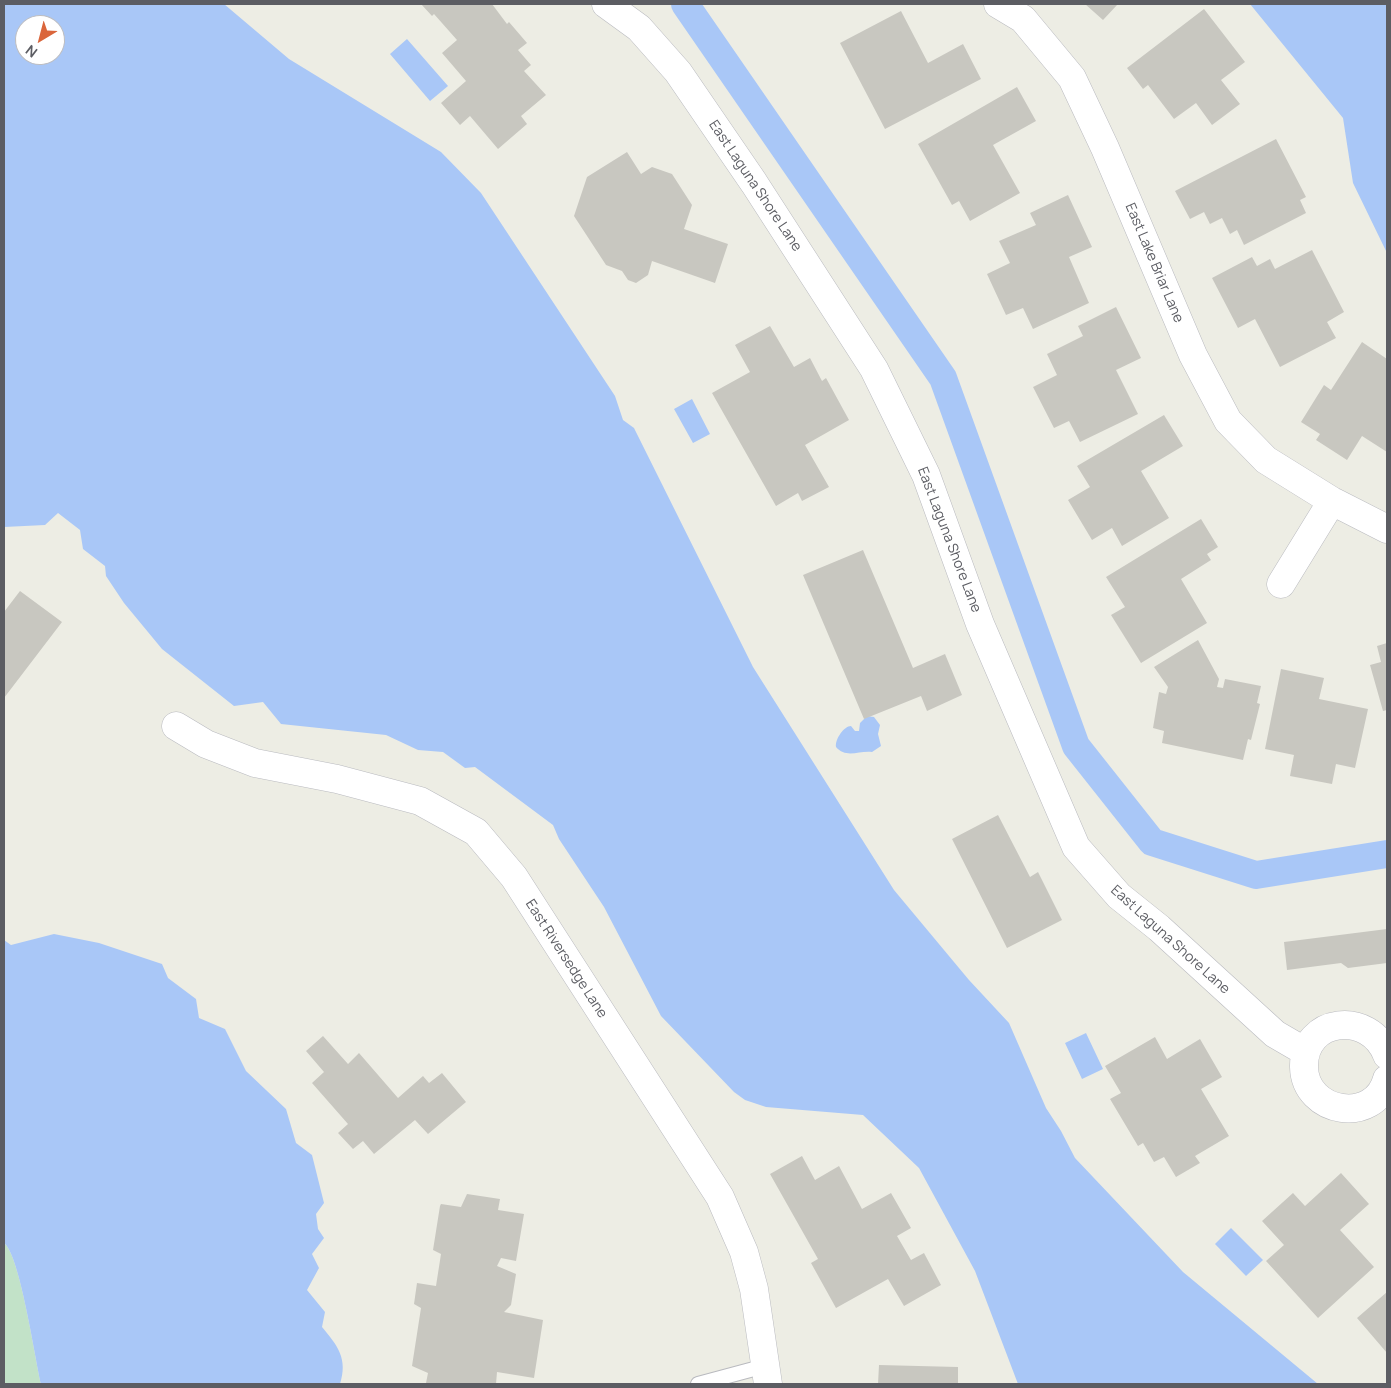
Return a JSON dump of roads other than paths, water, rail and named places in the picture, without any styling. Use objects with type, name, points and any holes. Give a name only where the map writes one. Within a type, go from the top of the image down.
[{"type":"street","name":"East Laguna Shore Lane","points":[[606,4],[639,28],[678,72],[754,183],[874,370],[926,475],[980,624],[1076,846],[1119,896],[1159,928],[1275,1034],[1306,1052]]},
{"type":"street","name":"East Lake Briar Lane","points":[[998,4],[1022,19],[1072,78],[1109,157],[1193,355],[1228,420],[1266,460],[1332,501],[1387,529]]},
{"type":"street","points":[[1281,584],[1332,501]]},
{"type":"street","name":"East Riversedge Lane","points":[[176,726],[206,744],[255,763],[338,779],[420,801],[476,832],[514,878],[720,1197],[744,1252],[749,1270],[754,1289],[767,1375]]},
{"type":"street","points":[[1387,1055],[1383,1045],[1374,1035],[1363,1028],[1350,1024],[1336,1025],[1323,1031],[1313,1040],[1306,1052],[1304,1066],[1306,1080],[1313,1094],[1330,1106],[1352,1110],[1366,1106],[1378,1097],[1387,1083]]},
{"type":"lane","points":[[698,1384],[767,1375]]},
{"type":"water","points":[[4,4],[224,4],[289,59],[441,152],[481,193],[615,396],[623,420],[634,428],[753,667],[894,890],[969,980],[1009,1023],[1046,1108],[1075,1158],[1183,1272],[1318,1384],[1018,1384],[975,1271],[919,1168],[863,1115],[766,1107],[745,1100],[734,1092],[661,1016],[604,907],[559,839],[553,825],[475,767],[465,768],[443,752],[418,750],[386,735],[281,724],[263,702],[234,706],[162,649],[124,603],[106,576],[105,566],[83,549],[80,530],[58,513],[45,525],[4,527]]},
{"type":"water","points":[[1250,4],[1387,4],[1387,253],[1353,183],[1343,118]]},
{"type":"water","points":[[407,39],[448,86],[430,101],[390,54]]},
{"type":"water","points":[[692,399],[710,434],[693,443],[674,409]]},
{"type":"water","points":[[867,716],[874,717],[880,725],[878,734],[881,746],[872,752],[844,753],[840,751],[836,744],[841,734],[846,728],[851,726],[855,731],[859,731],[860,723]]},
{"type":"water","points":[[54,934],[99,943],[162,964],[168,978],[196,999],[199,1018],[225,1029],[246,1071],[286,1109],[296,1143],[312,1155],[324,1203],[316,1214],[318,1229],[324,1238],[312,1254],[319,1268],[307,1290],[325,1312],[322,1327],[333,1340],[340,1353],[343,1367],[340,1384],[41,1384],[21,1286],[10,1251],[4,1243],[4,940],[11,945]]},
{"type":"water","points":[[1086,1033],[1103,1069],[1082,1079],[1065,1043]]},
{"type":"water","points":[[1231,1228],[1263,1260],[1246,1276],[1215,1244]]},
{"type":"waterway","points":[[685,4],[943,378],[1076,746],[1152,842],[1256,875],[1387,854]]}]
